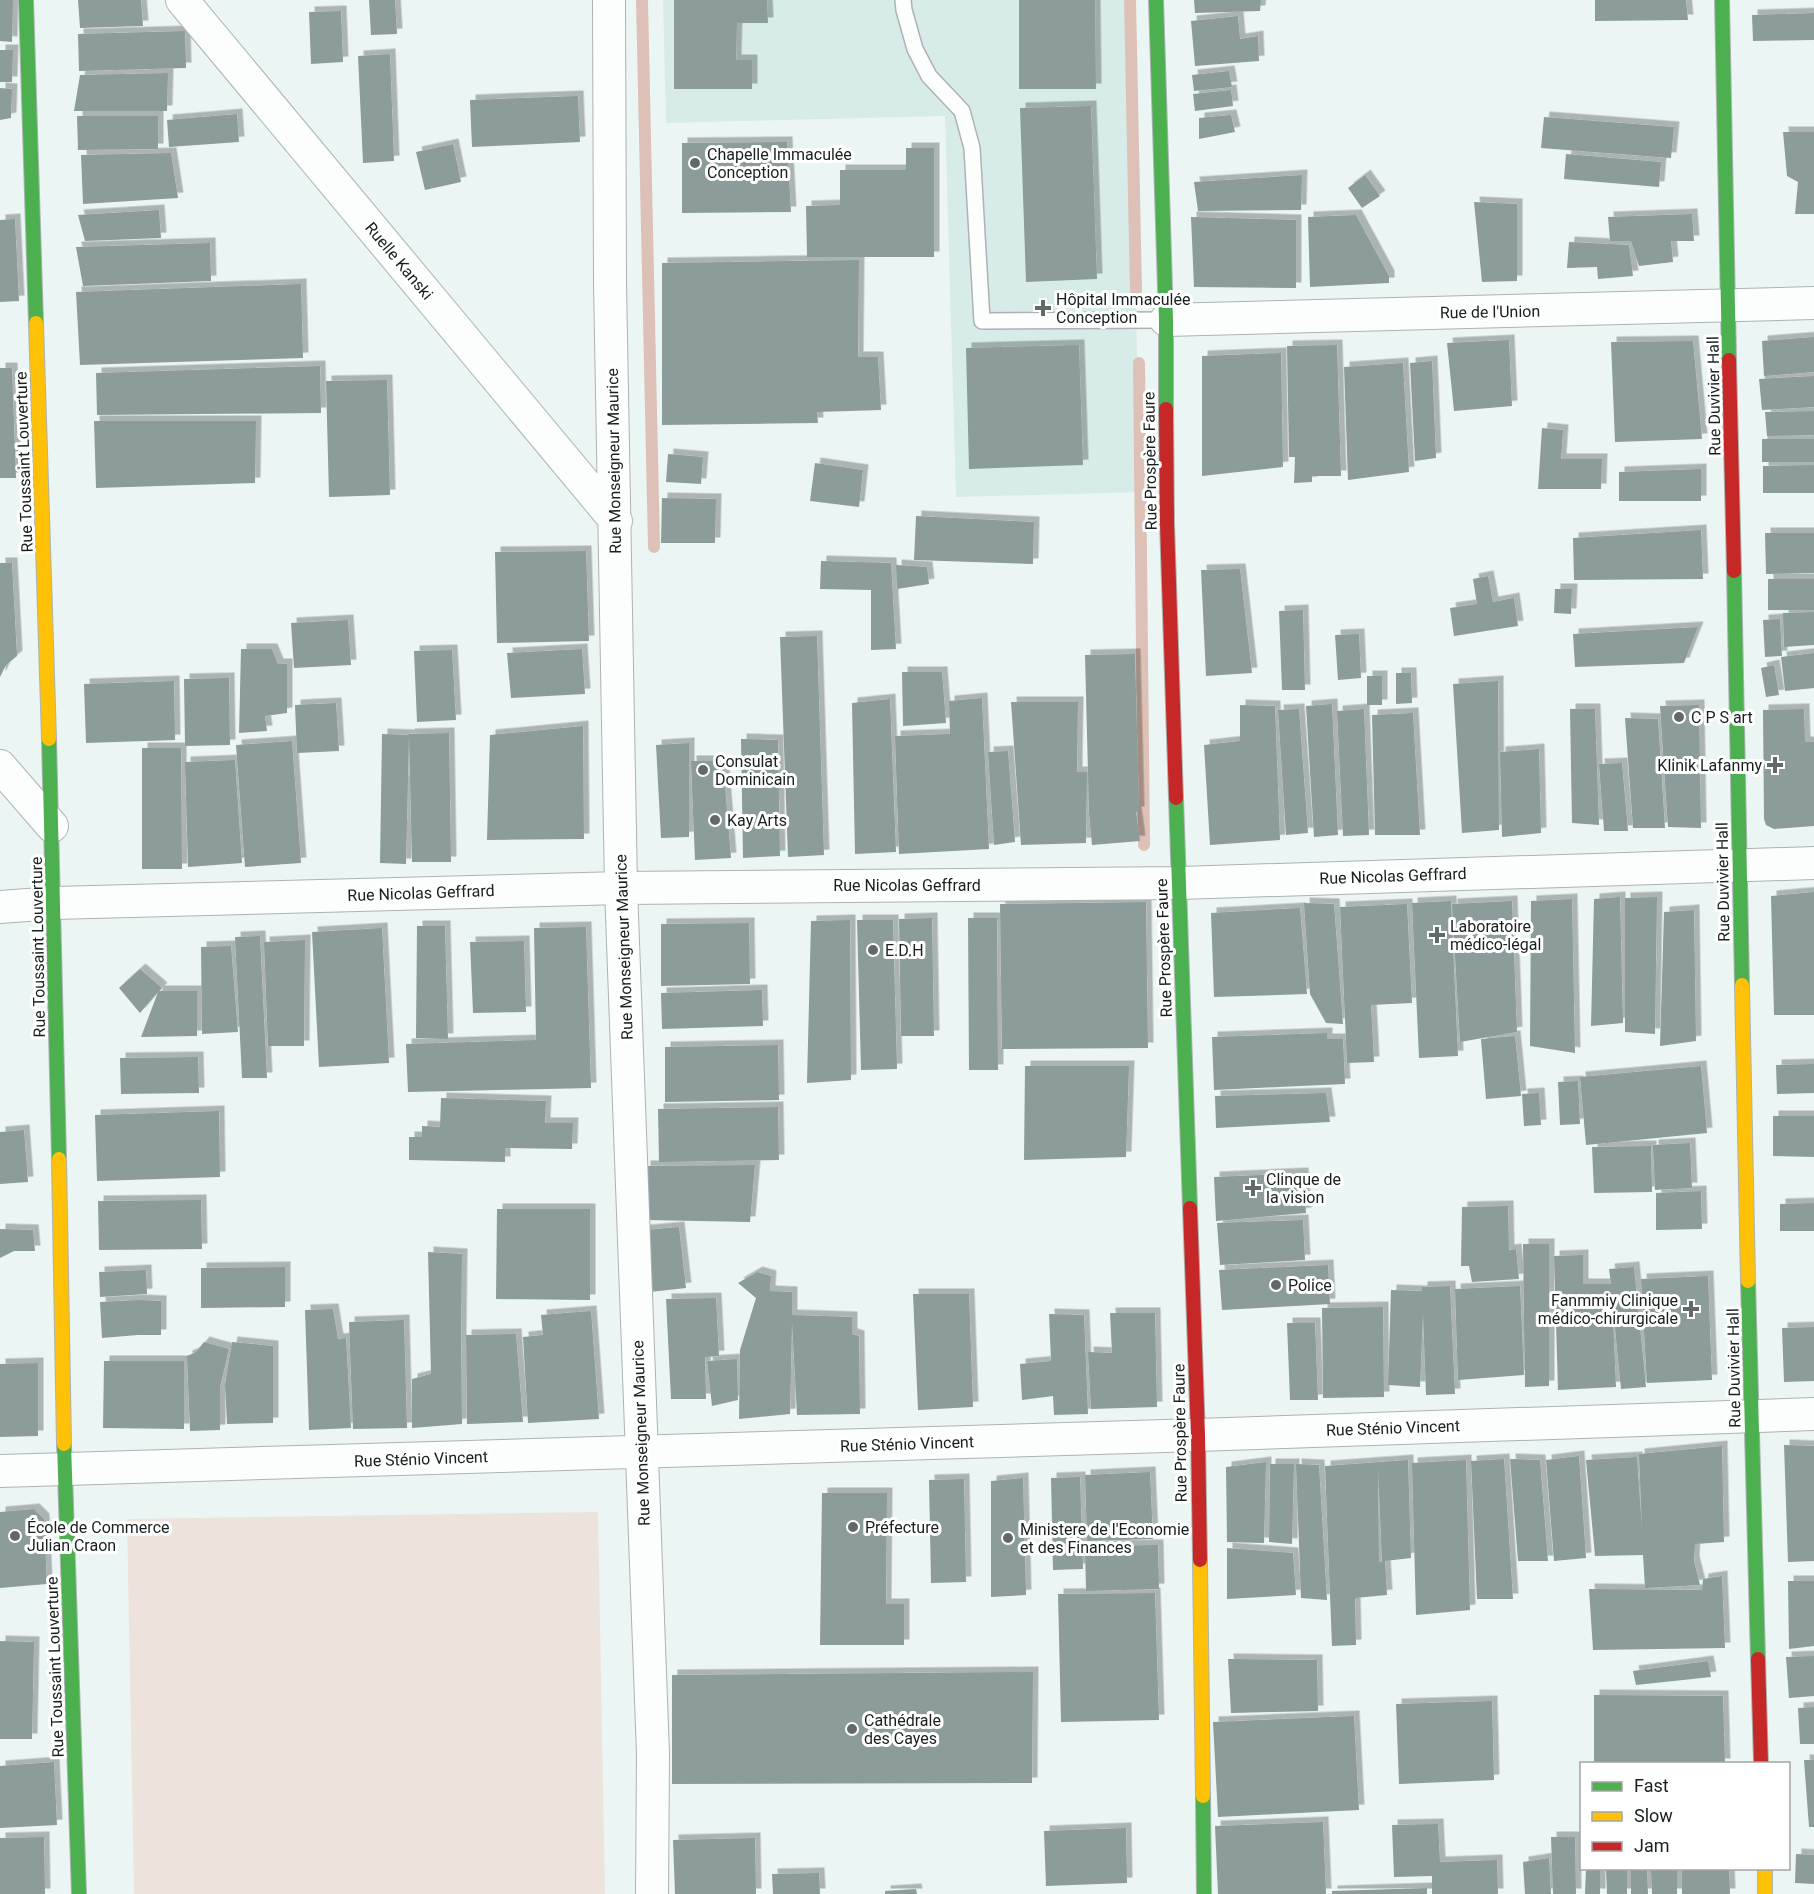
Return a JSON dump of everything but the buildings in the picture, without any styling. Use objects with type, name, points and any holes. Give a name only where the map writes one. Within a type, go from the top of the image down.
[{"type":"street","name":"Rue Toussaint Louverture","points":[[26,0],[52,826],[65,1469],[79,1894]]},
{"type":"street","name":"Ruelle Kanski","points":[[182,0],[616,521]]},
{"type":"street","name":"Rue Monseigneur Maurice","points":[[609,0],[610,282],[621,888],[652,1754],[652,1894]]},
{"type":"street","name":"Rue Prospère Faure","points":[[1156,0],[1166,320],[1167,523],[1198,1436],[1204,1894]]},
{"type":"street","name":"Rue Duvivier Hall","points":[[1722,0],[1751,1414],[1761,1762]]},
{"type":"street","name":"Rue de l'Union","points":[[1166,320],[1814,303]]},
{"type":"street","points":[[0,766],[52,826]]},
{"type":"street","name":"Rue Nicolas Geffrard","points":[[0,907],[54,903],[621,888],[1179,883],[1814,863]]},
{"type":"street","name":"Rue Sténio Vincent","points":[[0,1471],[1198,1436],[1751,1414],[1814,1414]]},
{"type":"street","points":[[1765,1870],[1765,1894]]},
{"type":"lane","points":[[903,0],[915,49],[929,76],[962,111],[972,148],[982,321],[1166,320]]},
{"type":"shaded area","name":"Hôpital Immaculée Conception","points":[[663,0],[1127,0],[1141,492],[956,497],[945,116],[666,123]]},
{"type":"shaded area","points":[[598,1512],[605,1894],[134,1894],[127,1519]]},
{"type":"waterway","points":[[642,0],[654,547]]},
{"type":"waterway","points":[[1130,0],[1136,291]]},
{"type":"waterway","points":[[1139,363],[1144,845]]},
{"type":"traffic: fast","points":[[26,0],[36,323]]},
{"type":"traffic: fast","points":[[1156,0],[1166,320],[1166,409]]},
{"type":"traffic: fast","points":[[1722,0],[1729,360]]},
{"type":"traffic: fast","points":[[1734,571],[1742,985]]},
{"type":"traffic: fast","points":[[49,739],[59,1159]]},
{"type":"traffic: fast","points":[[1176,798],[1190,1208]]},
{"type":"traffic: fast","points":[[1748,1281],[1758,1659]]},
{"type":"traffic: fast","points":[[64,1444],[79,1894]]},
{"type":"traffic: fast","points":[[1203,1796],[1204,1894]]},
{"type":"traffic: slow","points":[[36,323],[49,739]]},
{"type":"traffic: slow","points":[[1742,985],[1748,1281]]},
{"type":"traffic: slow","points":[[59,1159],[64,1444]]},
{"type":"traffic: slow","points":[[1200,1560],[1203,1796]]},
{"type":"traffic: slow","points":[[1765,1870],[1765,1894]]},
{"type":"traffic: jam","points":[[1729,360],[1734,571]]},
{"type":"traffic: jam","points":[[1166,409],[1167,523],[1176,798]]},
{"type":"traffic: jam","points":[[1190,1208],[1200,1560]]},
{"type":"traffic: jam","points":[[1758,1659],[1761,1762]]},
{"type":"place","name":"Chapelle Immaculée Conception","points":[[695,163]]},
{"type":"place","name":"Hôpital Immaculée Conception","points":[[1043,308]]},
{"type":"place","name":"C P S art","points":[[1679,717]]},
{"type":"place","name":"Klinik Lafanmy","points":[[1775,765]]},
{"type":"place","name":"Consulat Dominicain","points":[[703,770]]},
{"type":"place","name":"Kay Arts","points":[[715,820]]},
{"type":"place","name":"Laboratoire médico-légal","points":[[1437,935]]},
{"type":"place","name":"E.D.H","points":[[873,950]]},
{"type":"place","name":"Clinque de la vision","points":[[1253,1188]]},
{"type":"place","name":"Police","points":[[1276,1285]]},
{"type":"place","name":"Fanmmiy Clinique médico-chirurgicale","points":[[1691,1309]]},
{"type":"place","name":"Préfecture","points":[[853,1527]]},
{"type":"place","name":"École de Commerce Julian Craon","points":[[15,1536]]},
{"type":"place","name":"Ministere de l'Economie et des Finances","points":[[1008,1538]]},
{"type":"place","name":"Cathédrale des Cayes","points":[[852,1729]]}]
